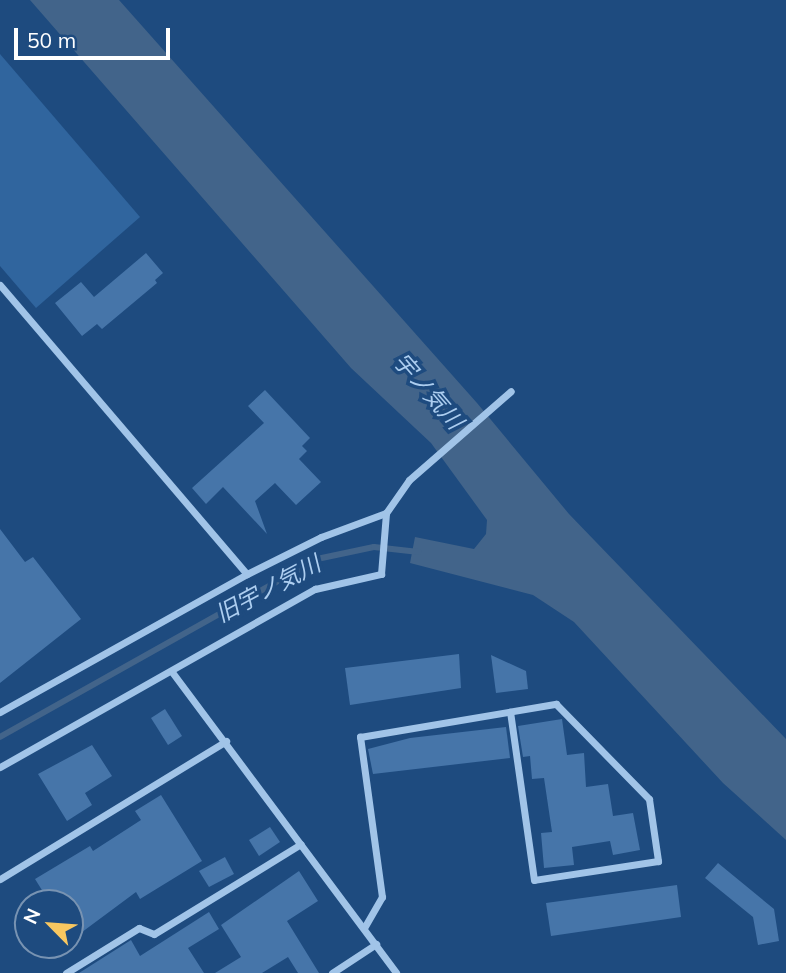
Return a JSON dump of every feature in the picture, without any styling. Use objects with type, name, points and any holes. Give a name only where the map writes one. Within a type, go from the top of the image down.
[{"type":"street","points":[[0,285],[247,574]]},
{"type":"street","points":[[0,767],[315,589],[381,574],[386,513],[409,481],[508,393]]},
{"type":"street","points":[[0,712],[247,574],[321,537],[386,513]]},
{"type":"street","points":[[172,672],[226,741],[396,973]]},
{"type":"street","points":[[364,928],[382,897],[360,737],[556,704],[649,799],[658,861],[534,880],[510,712]]},
{"type":"street","points":[[0,879],[226,741]]},
{"type":"street","points":[[66,973],[139,928],[154,934],[301,844]]},
{"type":"street","points":[[332,973],[376,944]]},
{"type":"shaded area","points":[[0,54],[140,217],[36,308],[0,266]]},
{"type":"water","name":"宇ノ気川","points":[[30,0],[119,0],[477,403],[569,514],[786,739],[786,840],[723,783],[574,622],[533,595],[410,563],[415,537],[474,549],[486,534],[487,520],[431,443],[351,368]]},
{"type":"building","points":[[146,253],[163,273],[155,280],[157,283],[102,329],[97,324],[82,336],[55,303],[81,282],[94,297]]},
{"type":"building","points":[[265,390],[310,438],[302,446],[307,451],[299,459],[321,482],[296,505],[275,483],[255,501],[267,534],[223,487],[206,504],[192,488],[264,423],[248,406]]},
{"type":"building","points":[[0,529],[25,562],[33,557],[81,619],[0,683]]},
{"type":"building","points":[[459,654],[461,688],[350,705],[345,668]]},
{"type":"building","points":[[491,655],[526,671],[528,689],[496,693]]},
{"type":"building","points":[[165,709],[182,736],[168,745],[151,718]]},
{"type":"building","points":[[562,719],[567,755],[584,753],[586,787],[608,784],[613,816],[633,813],[640,850],[613,855],[610,841],[572,847],[574,865],[544,868],[541,833],[552,832],[544,778],[532,779],[530,756],[523,757],[518,726]]},
{"type":"building","points":[[506,727],[510,758],[373,774],[368,749],[410,738]]},
{"type":"building","points":[[92,745],[112,776],[85,793],[92,805],[67,821],[38,774]]},
{"type":"building","points":[[161,795],[202,861],[140,899],[136,892],[84,931],[84,889],[41,889],[35,879],[90,846],[93,851],[141,820],[135,811]]},
{"type":"building","points":[[270,827],[280,842],[259,856],[249,840]]},
{"type":"building","points":[[225,857],[234,874],[209,887],[199,871]]},
{"type":"building","points":[[718,863],[774,909],[779,941],[758,945],[753,917],[705,878]]},
{"type":"building","points":[[299,871],[318,901],[287,921],[319,973],[298,973],[288,957],[262,973],[215,973],[241,957],[221,925]]},
{"type":"building","points":[[677,885],[681,917],[551,936],[546,903]]},
{"type":"building","points":[[209,912],[219,929],[188,948],[204,973],[79,973],[131,940],[140,956]]},
{"type":"waterway","name":"旧宇ノ気川","points":[[0,737],[317,559],[374,547],[419,552]]}]
